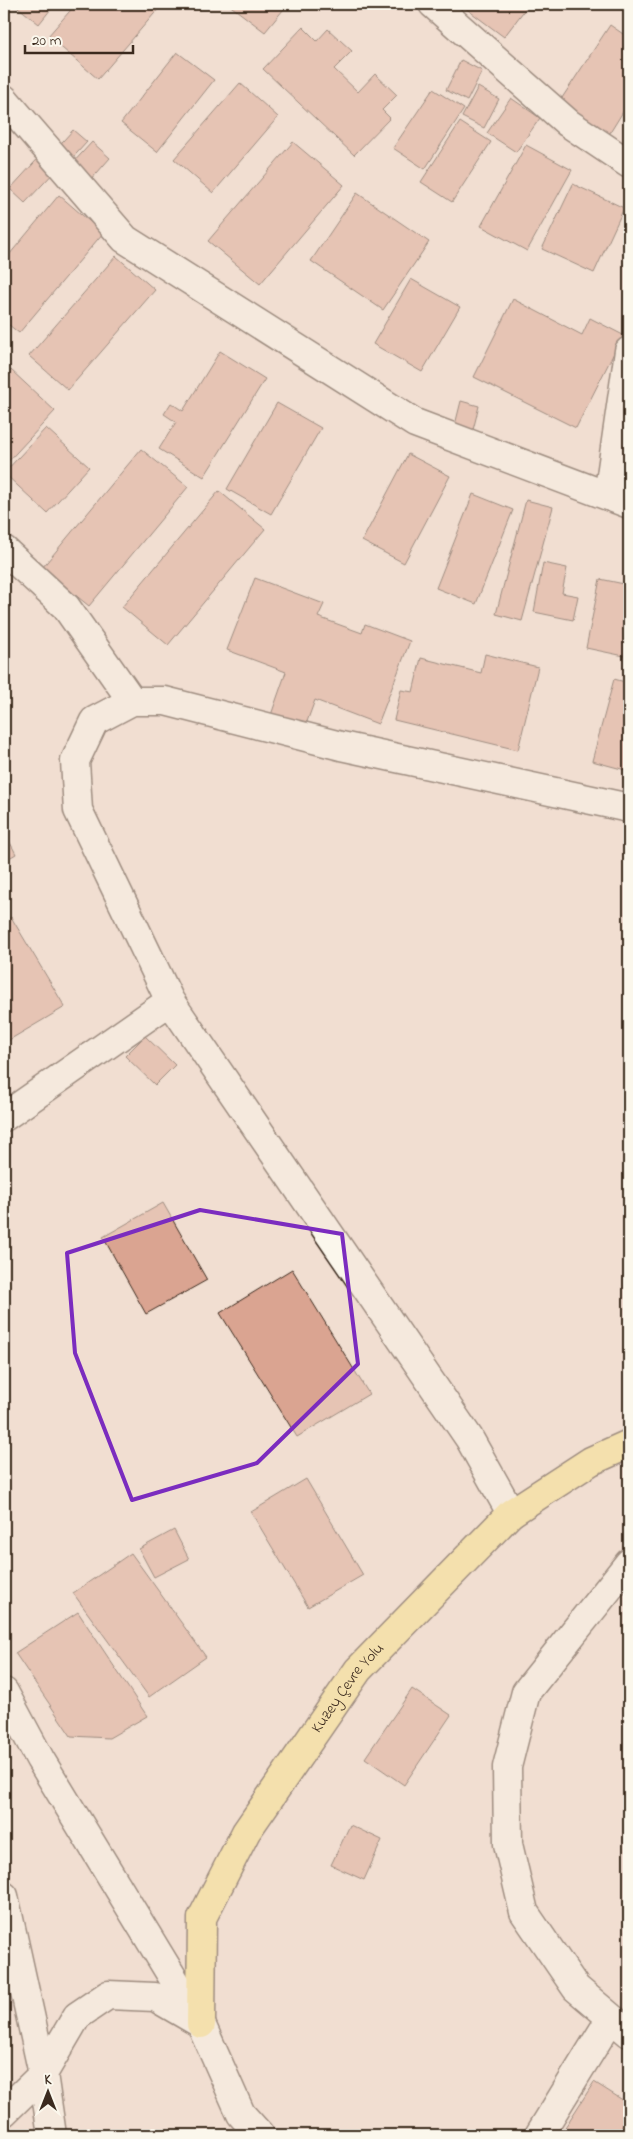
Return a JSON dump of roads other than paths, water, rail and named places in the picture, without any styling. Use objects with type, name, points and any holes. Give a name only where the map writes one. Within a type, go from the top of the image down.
[{"type":"main road","name":"Kuzey Çevre Yolu","points":[[201,2024],[202,1918],[246,1832],[358,1670],[511,1513],[591,1461],[629,1444]]},
{"type":"street","points":[[433,4],[568,123],[629,164]]},
{"type":"street","points":[[4,99],[125,239],[415,423],[619,500],[629,351]]},
{"type":"street","points":[[4,550],[66,607],[132,702]]},
{"type":"street","points":[[511,1513],[470,1438],[170,1001],[78,810],[75,761],[94,721],[132,702],[165,702],[341,746],[629,808]]},
{"type":"street","points":[[4,1116],[170,1001]]},
{"type":"street","points":[[540,2135],[620,2025],[576,1988],[524,1912],[508,1844],[506,1767],[526,1692],[629,1563]]},
{"type":"street","points":[[4,1692],[40,1759],[201,2024],[240,2125],[260,2135]]},
{"type":"street","points":[[4,1896],[43,2074],[52,2135]]},
{"type":"street","points":[[4,2112],[43,2074],[77,2016],[108,1995],[155,1997],[201,2024]]}]
